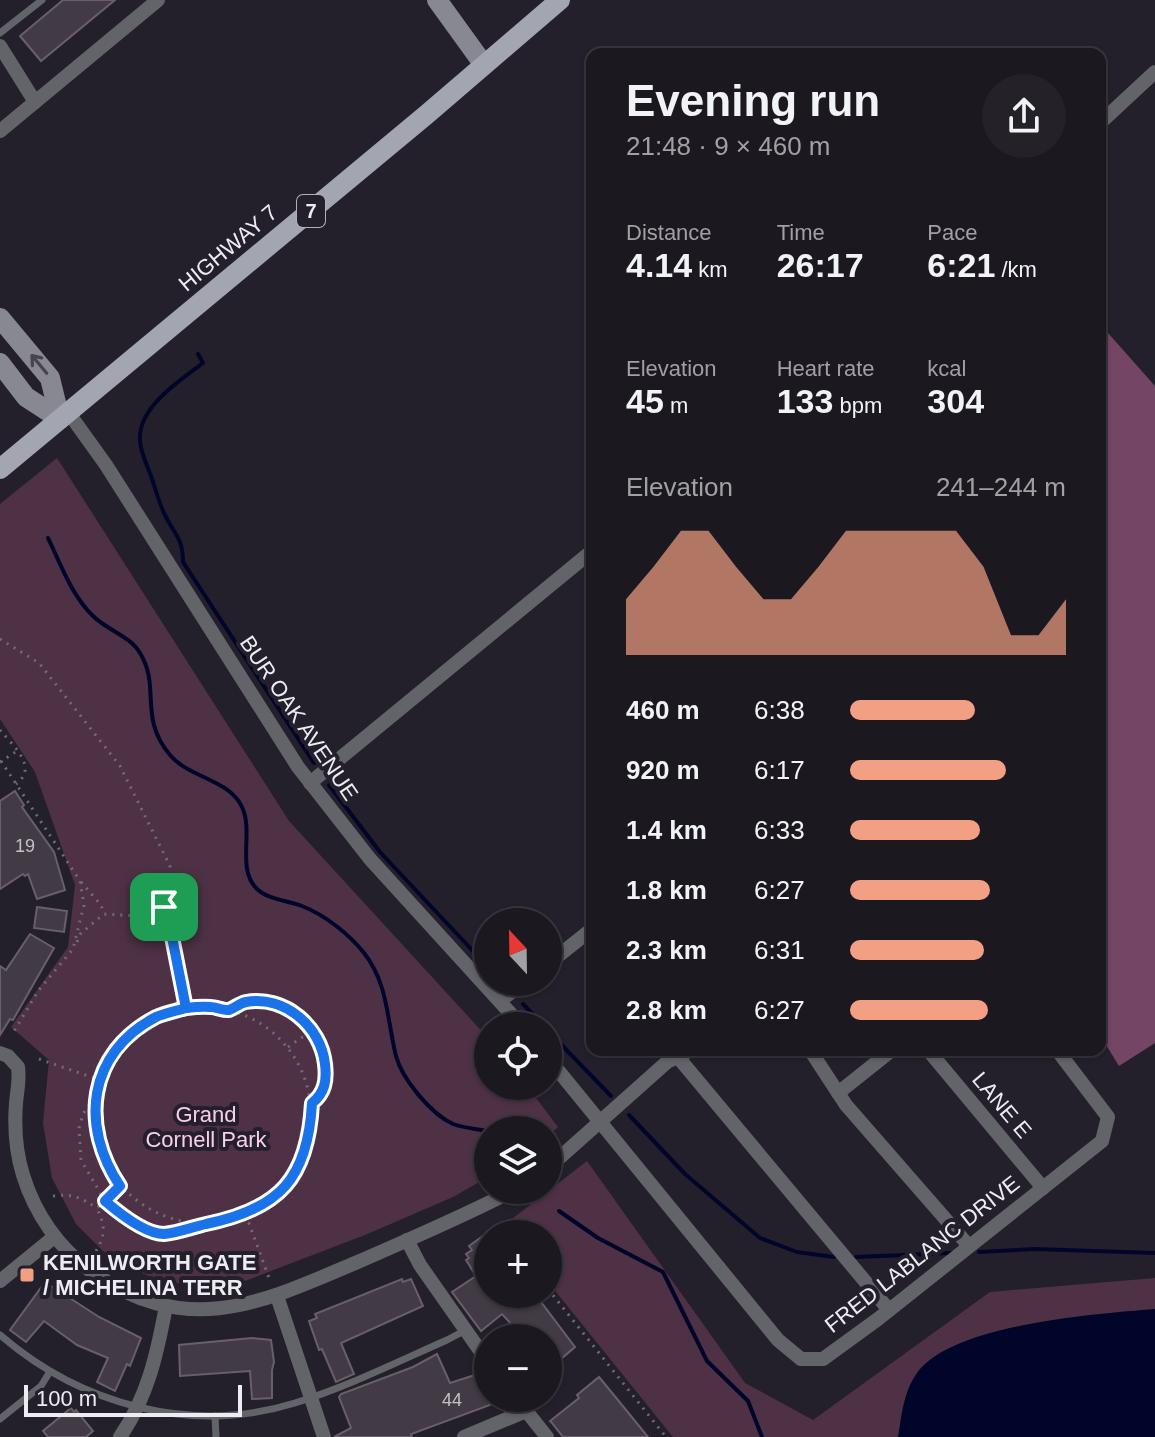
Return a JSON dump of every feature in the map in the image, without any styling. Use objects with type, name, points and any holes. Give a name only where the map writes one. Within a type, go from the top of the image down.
[{"type":"main road","name":"HIGHWAY 7","points":[[0,469],[560,0]]},
{"type":"street","points":[[0,131],[158,0]]},
{"type":"street","points":[[437,0],[484,65]]},
{"type":"street","points":[[0,46],[35,102]]},
{"type":"street","points":[[1106,117],[1155,72]]},
{"type":"street","name":"BUR OAK AVENUE","points":[[0,318],[50,378],[64,415],[106,465],[310,783],[370,859],[511,1012]]},
{"type":"street","name":"BUR OAK AVENUE","points":[[0,363],[26,397],[64,415]]},
{"type":"street","points":[[310,783],[586,556]]},
{"type":"street","points":[[562,953],[586,934]]},
{"type":"street","points":[[501,1000],[506,996]]},
{"type":"street","points":[[0,1053],[13,1061],[19,1074],[16,1120],[19,1157],[32,1199],[54,1237],[86,1268],[111,1284],[166,1306],[218,1309],[277,1296],[484,1204]]},
{"type":"street","points":[[562,1156],[672,1056]]},
{"type":"street","points":[[676,1056],[889,1310]]},
{"type":"street","points":[[814,1056],[838,1093],[969,1246]]},
{"type":"street","points":[[838,1093],[884,1056]]},
{"type":"street","name":"LANE E","points":[[933,1056],[1043,1188]]},
{"type":"street","name":"FRED LABLANC DRIVE","points":[[600,1122],[778,1340],[801,1359],[823,1359],[1102,1141],[1108,1117],[1062,1056]]},
{"type":"street","points":[[562,1075],[600,1122]]},
{"type":"street","points":[[0,1281],[54,1237]]},
{"type":"street","points":[[407,1240],[420,1265],[474,1344]]},
{"type":"street","points":[[277,1296],[324,1437]]},
{"type":"street","points":[[120,1437],[139,1407],[156,1359],[166,1306]]},
{"type":"street","points":[[464,1437],[524,1412]]},
{"type":"street","points":[[527,1412],[547,1437]]},
{"type":"lane","points":[[0,33],[42,0]]},
{"type":"lane","points":[[0,1335],[49,1373],[94,1394],[175,1414],[215,1416],[269,1410],[311,1398],[464,1331]]},
{"type":"lane","points":[[0,1419],[41,1386],[49,1373]]},
{"type":"lane","points":[[215,1416],[216,1437]]},
{"type":"path","points":[[0,639],[39,663],[120,766],[170,866],[164,907],[155,917]]},
{"type":"path","points":[[0,730],[26,768],[25,775],[16,784]]},
{"type":"path","points":[[17,751],[0,761],[80,881],[101,905],[104,914]]},
{"type":"path","points":[[73,949],[84,905],[80,881]]},
{"type":"path","points":[[164,907],[174,908],[182,919],[180,926],[171,932]]},
{"type":"path","points":[[13,1033],[38,991],[73,949],[81,933],[104,914],[155,917]]},
{"type":"path","points":[[155,917],[161,927],[171,932]]},
{"type":"path","points":[[171,932],[186,1008]]},
{"type":"path","points":[[229,1010],[243,1002],[285,1006],[314,1029],[325,1060],[326,1084],[312,1103]]},
{"type":"path","points":[[96,1094],[83,1114],[79,1128],[81,1160],[105,1201],[128,1220],[162,1234],[208,1224],[246,1215],[275,1196],[297,1170],[310,1137],[312,1103],[304,1073],[288,1047],[262,1024],[229,1010],[186,1008],[158,1017],[133,1032],[113,1054],[100,1080],[94,1119],[98,1143],[120,1186],[145,1207],[165,1216],[208,1224]]},
{"type":"path","points":[[288,1047],[314,1029]]},
{"type":"path","points":[[39,1059],[100,1080]]},
{"type":"path","points":[[97,1208],[120,1186]]},
{"type":"path","points":[[53,1196],[68,1194],[97,1208],[105,1226],[104,1237],[96,1251]]},
{"type":"path","points":[[246,1215],[269,1278]]},
{"type":"path","points":[[562,1307],[666,1437]]},
{"type":"green space","name":"Grand Cornell Park","points":[[57,458],[289,821],[474,1023],[474,1100],[538,1100],[550,1116],[474,1116],[474,1185],[365,1235],[229,1287],[163,1282],[113,1261],[76,1224],[52,1178],[43,1123],[49,1060],[11,1027],[68,947],[75,885],[35,772],[0,719],[0,504]]},
{"type":"green space","points":[[587,1161],[745,1383],[813,1420],[990,1292],[1155,1278],[1155,1437],[673,1437],[562,1299],[562,1220],[510,1220],[531,1204],[562,1204],[562,1180]]},
{"type":"shaded area","points":[[1106,331],[1155,386],[1155,1043],[1119,1066],[1106,1045]]},
{"type":"water","points":[[1155,1309],[1155,1437],[898,1437],[906,1396],[917,1373],[935,1356],[961,1343],[1027,1324]]},
{"type":"building","points":[[63,0],[115,0],[41,61],[20,36]]},
{"type":"building","points":[[15,791],[24,805],[22,807],[54,852],[65,890],[37,899],[28,874],[0,889],[0,801]]},
{"type":"building","points":[[37,907],[67,911],[64,932],[34,928]]},
{"type":"building","points":[[30,934],[54,948],[13,1020],[10,1019],[0,1035],[0,966],[6,970]]},
{"type":"building","points":[[474,1242],[474,1273],[466,1260],[469,1258],[466,1254],[472,1250],[469,1246]]},
{"type":"building","points":[[474,1277],[474,1308],[546,1308],[558,1324],[511,1324],[502,1314],[490,1324],[476,1324],[452,1292]]},
{"type":"building","points":[[402,1279],[403,1282],[411,1279],[423,1306],[341,1343],[354,1374],[336,1382],[322,1349],[319,1350],[309,1321],[317,1318],[315,1314]]},
{"type":"building","points":[[45,1282],[99,1317],[141,1338],[130,1366],[127,1364],[115,1391],[97,1382],[108,1358],[77,1345],[44,1321],[26,1342],[10,1330]]},
{"type":"building","points":[[562,1330],[575,1347],[562,1358]]},
{"type":"building","points":[[252,1338],[271,1340],[274,1362],[272,1398],[252,1399],[250,1371],[180,1376],[179,1345]]},
{"type":"building","points":[[437,1354],[450,1383],[474,1375],[474,1411],[411,1434],[412,1437],[334,1437],[351,1428],[339,1397],[341,1394],[413,1367]]},
{"type":"building","points":[[599,1377],[648,1437],[563,1437],[550,1421],[579,1398],[577,1395]]},
{"type":"building","points":[[71,1408],[93,1431],[86,1437],[48,1437],[43,1431]]},
{"type":"waterway","points":[[198,354],[203,363],[162,396],[145,417],[141,429],[142,450],[161,507],[180,542],[183,562],[314,763]]},
{"type":"waterway","points":[[48,538],[68,580],[86,608],[140,653],[149,678],[155,728],[170,755],[187,769],[228,790],[242,807],[247,871],[251,881],[266,895],[319,914],[358,946],[378,977],[396,1056],[411,1085],[444,1119],[474,1128]]},
{"type":"waterway","points":[[329,785],[380,852],[474,952]]},
{"type":"waterway","points":[[523,1004],[531,1012]]},
{"type":"waterway","points":[[562,1045],[611,1096]]},
{"type":"waterway","points":[[629,1115],[685,1174],[760,1238],[797,1252],[834,1257]]},
{"type":"waterway","points":[[559,1211],[598,1238],[663,1272],[707,1361],[748,1401],[762,1437]]},
{"type":"waterway","points":[[979,1252],[1035,1249],[1155,1253]]},
{"type":"waterway","points":[[856,1257],[951,1253]]},
{"type":"place","name":"KENILWORTH GATE / MICHELINA TERR","points":[[27,1275]]},
{"type":"route","points":[[164,907],[155,917],[161,927],[171,932],[186,1008],[158,1017],[133,1032],[113,1054],[100,1080],[94,1119],[98,1143],[120,1186],[105,1201],[128,1220],[162,1234],[246,1215],[275,1196],[297,1170],[310,1137],[312,1103],[326,1084],[325,1060],[314,1029],[285,1006],[257,1001],[243,1002],[229,1010],[186,1008],[171,932],[180,926],[182,919],[174,908],[164,907]]}]
